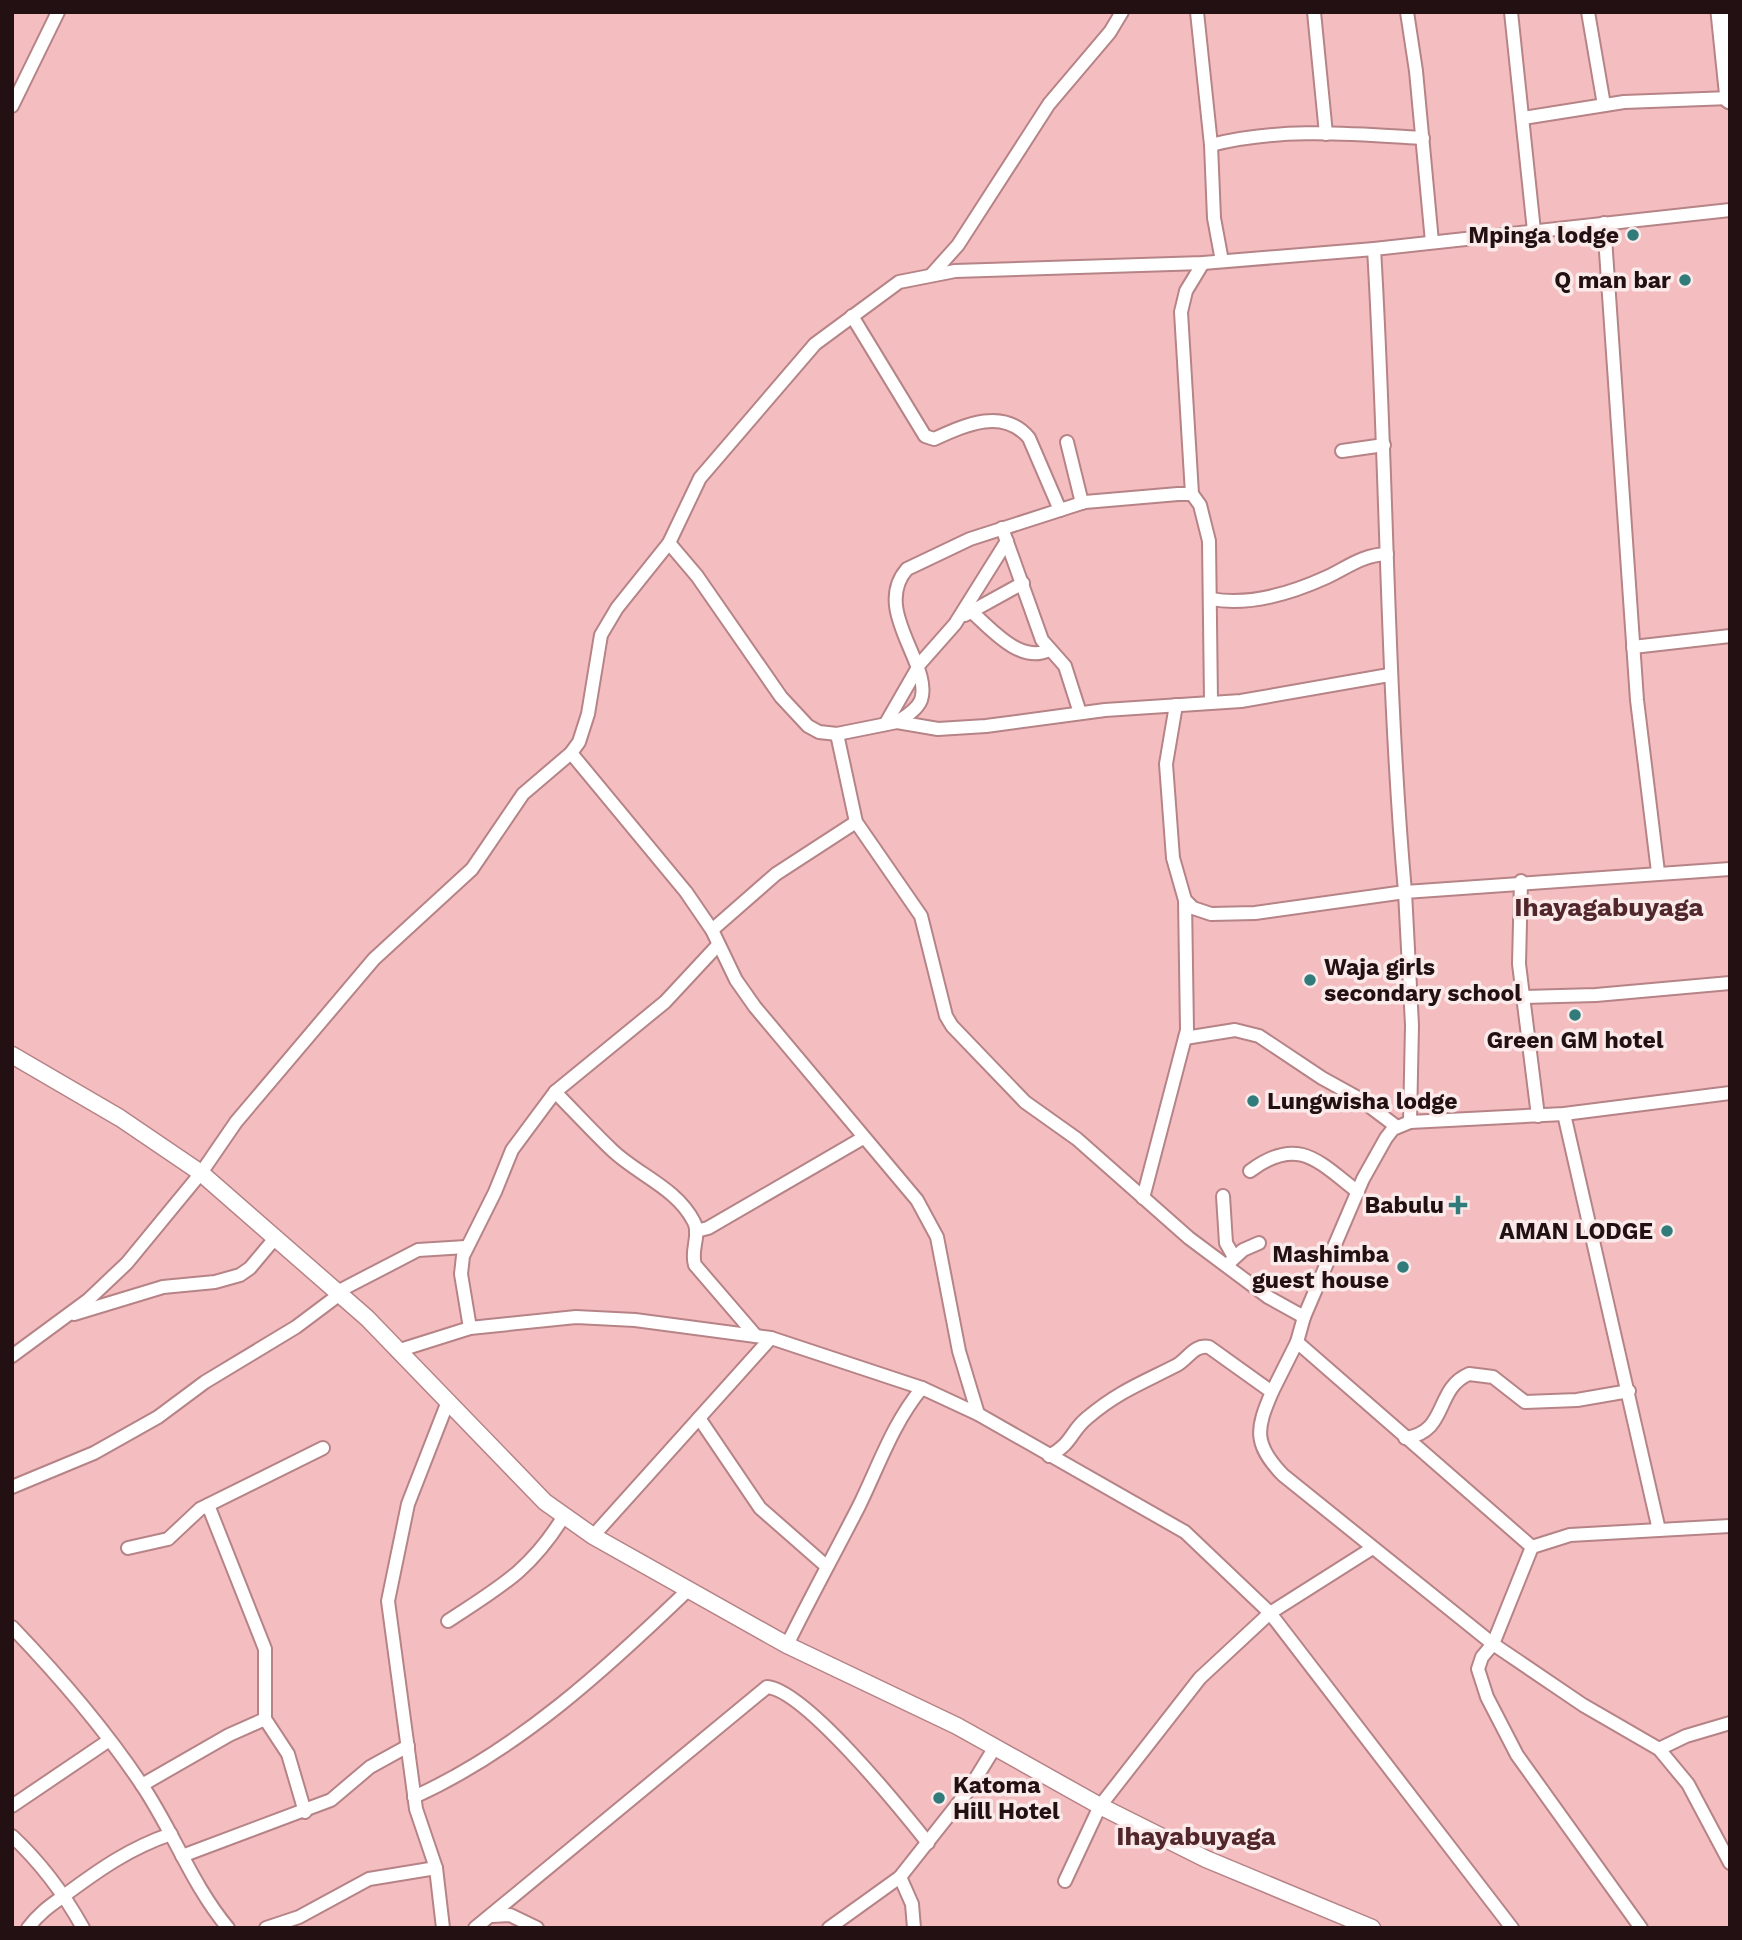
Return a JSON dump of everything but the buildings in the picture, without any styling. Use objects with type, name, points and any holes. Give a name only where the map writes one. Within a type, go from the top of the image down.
[{"type":"highway","points":[[1721,12],[1730,99]]},
{"type":"main road","points":[[12,1055],[120,1118],[201,1172],[339,1293],[545,1502],[593,1536],[787,1646],[995,1746],[1100,1806],[1206,1859],[1373,1928]]},
{"type":"street","points":[[12,106],[58,12]]},
{"type":"street","points":[[932,274],[958,245],[1049,104],[1110,32],[1122,12]]},
{"type":"street","points":[[1197,12],[1212,145],[1214,218],[1222,261]]},
{"type":"street","points":[[1314,12],[1326,134]]},
{"type":"street","points":[[1406,12],[1423,138],[1432,242]]},
{"type":"street","points":[[1511,12],[1534,231]]},
{"type":"street","points":[[1588,12],[1604,105]]},
{"type":"street","points":[[1523,118],[1604,105],[1730,99]]},
{"type":"street","points":[[1212,145],[1252,137],[1326,134],[1423,138]]},
{"type":"street","points":[[12,1356],[67,1316],[127,1263],[201,1172],[236,1122],[374,959],[472,869],[523,794],[571,753],[579,742],[587,713],[601,635],[617,608],[669,543],[700,478],[720,451],[767,403],[815,344],[899,282],[932,274],[1065,266],[1203,263],[1374,249],[1730,210]]},
{"type":"street","points":[[1605,223],[1633,647],[1658,872]]},
{"type":"street","points":[[1374,249],[1384,444],[1389,675],[1412,1025],[1410,1122]]},
{"type":"street","points":[[1203,263],[1186,291],[1181,312],[1192,494],[1200,505],[1209,541],[1211,599],[1208,638],[1211,701]]},
{"type":"street","points":[[852,316],[925,436],[934,439],[980,420],[994,420],[1021,429],[1029,438],[1060,510]]},
{"type":"street","points":[[1067,442],[1082,503]]},
{"type":"street","points":[[1342,452],[1384,444]]},
{"type":"street","points":[[669,543],[697,576],[781,697],[808,726],[820,732],[838,734],[891,722],[915,709],[921,700],[922,687],[917,668],[900,625],[900,577],[907,569],[927,558],[1004,534],[1082,503],[1192,494]]},
{"type":"street","points":[[1004,534],[1042,639],[1065,666],[1080,713]]},
{"type":"street","points":[[891,722],[917,668],[946,637],[959,618],[1004,534]]},
{"type":"street","points":[[1211,599],[1241,601],[1272,596],[1324,579],[1362,558],[1387,554]]},
{"type":"street","points":[[959,618],[1023,583]]},
{"type":"street","points":[[972,612],[1024,653],[1037,654],[1049,650]]},
{"type":"street","points":[[1633,647],[1730,636]]},
{"type":"street","points":[[891,722],[938,729],[986,726],[1080,713],[1211,701],[1241,701],[1389,675]]},
{"type":"street","points":[[1143,1198],[1185,1038],[1185,900],[1173,858],[1166,764],[1176,705]]},
{"type":"street","points":[[838,734],[856,822],[921,916],[946,1016],[952,1026],[1025,1102],[1077,1139],[1143,1198],[1230,1262],[1268,1297],[1304,1317]]},
{"type":"street","points":[[571,753],[609,802],[665,864],[712,930],[736,980],[755,1007],[917,1200],[937,1237],[959,1351],[978,1414]]},
{"type":"street","points":[[712,930],[776,874],[856,822]]},
{"type":"street","points":[[1185,900],[1199,912],[1226,914],[1521,881],[1730,869]]},
{"type":"street","points":[[1521,881],[1517,929],[1529,1062],[1538,1116]]},
{"type":"street","points":[[470,1328],[461,1274],[466,1247],[486,1212],[512,1150],[555,1092],[666,1002],[718,945]]},
{"type":"street","points":[[1524,996],[1596,995],[1730,983]]},
{"type":"street","points":[[1185,1038],[1236,1030],[1259,1036],[1322,1078],[1360,1098],[1397,1127]]},
{"type":"street","points":[[555,1092],[613,1152],[659,1183],[691,1216],[696,1231],[692,1255],[695,1265],[756,1336]]},
{"type":"street","points":[[1730,1093],[1564,1114],[1410,1122],[1397,1127],[1386,1138],[1358,1192],[1304,1317],[1297,1342],[1262,1414],[1258,1436],[1269,1461],[1371,1549],[1493,1644],[1583,1705],[1660,1749],[1693,1792],[1730,1863]]},
{"type":"street","points":[[1564,1114],[1659,1530]]},
{"type":"street","points":[[696,1231],[708,1228],[863,1138]]},
{"type":"street","points":[[1250,1171],[1272,1156],[1286,1152],[1298,1153],[1331,1171],[1358,1192]]},
{"type":"street","points":[[1223,1196],[1230,1262]]},
{"type":"street","points":[[67,1316],[163,1287],[229,1279],[250,1268],[276,1237]]},
{"type":"street","points":[[1230,1262],[1259,1243]]},
{"type":"street","points":[[12,1487],[94,1453],[158,1418],[205,1382],[296,1326],[339,1293],[418,1250],[466,1247]]},
{"type":"street","points":[[397,1351],[470,1328],[576,1317],[635,1320],[771,1338],[922,1388],[978,1414],[1185,1532],[1270,1612],[1513,1928]]},
{"type":"street","points":[[593,1536],[771,1338]]},
{"type":"street","points":[[1297,1342],[1532,1547]]},
{"type":"street","points":[[1049,1456],[1070,1442],[1087,1417],[1128,1387],[1178,1364],[1202,1346],[1209,1347],[1272,1392]]},
{"type":"street","points":[[1405,1438],[1416,1437],[1434,1425],[1450,1390],[1469,1374],[1493,1377],[1525,1402],[1577,1400],[1629,1391]]},
{"type":"street","points":[[787,1646],[825,1565],[859,1505],[894,1429],[922,1388]]},
{"type":"street","points":[[443,1928],[436,1868],[414,1797],[390,1635],[388,1592],[408,1504],[447,1404]]},
{"type":"street","points":[[699,1418],[760,1508],[825,1565]]},
{"type":"street","points":[[128,1548],[168,1539],[208,1505],[323,1448]]},
{"type":"street","points":[[208,1505],[265,1649],[265,1719],[288,1754],[305,1812]]},
{"type":"street","points":[[448,1621],[485,1599],[528,1566],[564,1516]]},
{"type":"street","points":[[1532,1547],[1570,1535],[1730,1526]]},
{"type":"street","points":[[1532,1547],[1493,1644],[1482,1657],[1478,1669],[1493,1709],[1517,1755],[1641,1928]]},
{"type":"street","points":[[1065,1881],[1100,1806],[1200,1678],[1270,1612],[1371,1549]]},
{"type":"street","points":[[414,1797],[467,1770],[517,1735],[630,1646],[688,1590]]},
{"type":"street","points":[[12,1627],[63,1681],[142,1784],[182,1856],[228,1928]]},
{"type":"street","points":[[475,1928],[767,1687],[780,1688],[825,1726],[895,1801],[928,1843]]},
{"type":"street","points":[[142,1784],[229,1735],[265,1719]]},
{"type":"street","points":[[1660,1749],[1686,1736],[1730,1723]]},
{"type":"street","points":[[12,1806],[108,1741]]},
{"type":"street","points":[[182,1856],[331,1800],[370,1768],[408,1746]]},
{"type":"street","points":[[829,1928],[900,1877],[968,1791],[995,1746]]},
{"type":"street","points":[[28,1928],[42,1912],[126,1851],[171,1834]]},
{"type":"street","points":[[12,1836],[39,1861],[65,1895],[83,1928]]},
{"type":"street","points":[[266,1928],[299,1917],[369,1879],[436,1868]]},
{"type":"street","points":[[900,1877],[912,1905],[914,1928]]},
{"type":"street","points":[[492,1916],[510,1915],[537,1928]]},
{"type":"place","name":"Mpinga lodge","points":[[1633,235]]},
{"type":"place","name":"Q man bar","points":[[1685,280]]},
{"type":"place","name":"Waja girls secondary school","points":[[1310,980]]},
{"type":"place","name":"Green GM hotel","points":[[1575,1015]]},
{"type":"place","name":"Lungwisha lodge","points":[[1253,1101]]},
{"type":"place","name":"Babulu","points":[[1458,1205]]},
{"type":"place","name":"AMAN LODGE","points":[[1667,1231]]},
{"type":"place","name":"Mashimba guest house","points":[[1403,1267]]},
{"type":"place","name":"Katoma Hill Hotel","points":[[939,1798]]},
{"type":"district","name":"Ihayagabuyaga","points":[[1609,907]]},
{"type":"district","name":"Ihayabuyaga","points":[[1196,1836]]}]
